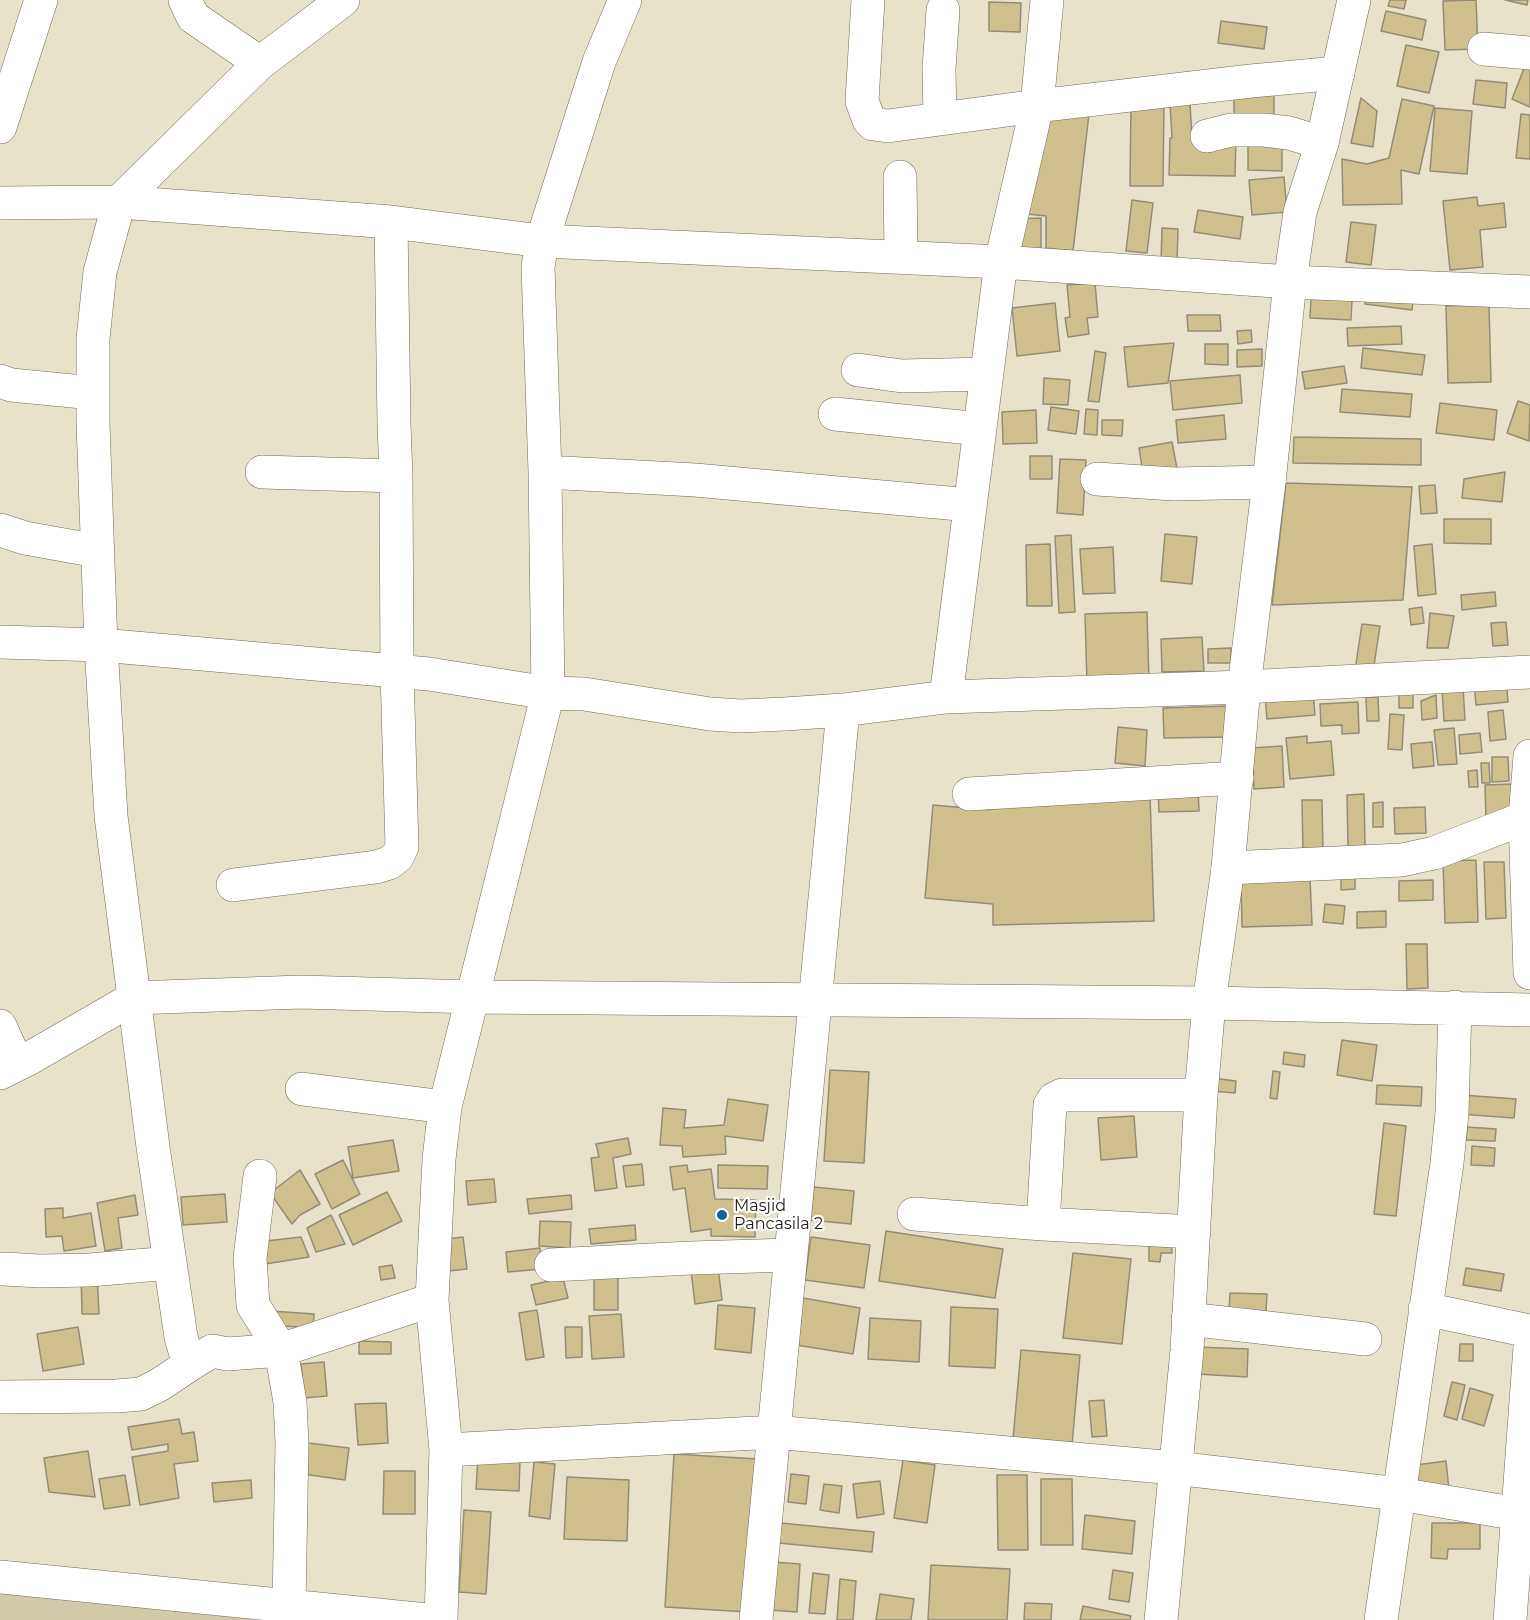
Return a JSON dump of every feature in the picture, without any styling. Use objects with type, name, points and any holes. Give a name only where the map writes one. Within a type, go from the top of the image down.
[{"type":"street","points":[[0,127],[41,0]]},
{"type":"street","points":[[185,0],[193,17],[260,63]]},
{"type":"street","points":[[441,1620],[446,1450],[432,1300],[434,1224],[445,1107],[548,693],[545,472],[538,267],[542,242],[599,62],[625,0]]},
{"type":"street","points":[[868,0],[862,101],[865,115],[873,124],[888,126],[1037,106],[1338,73]]},
{"type":"street","points":[[946,697],[1001,262],[1037,106],[1047,0]]},
{"type":"street","points":[[1161,1620],[1188,1319],[1201,1095],[1209,1003],[1228,868],[1244,687],[1290,282],[1300,212],[1322,143],[1354,0]]},
{"type":"street","points":[[189,1365],[181,1337],[170,1263],[111,816],[97,551],[93,393],[93,339],[100,272],[119,202],[260,63],[333,3]]},
{"type":"street","points":[[940,119],[939,69],[944,10]]},
{"type":"street","points":[[1484,49],[1530,54]]},
{"type":"street","points":[[1207,136],[1231,130],[1264,130],[1288,133],[1322,143]]},
{"type":"street","points":[[900,177],[901,257]]},
{"type":"street","points":[[0,203],[119,202],[392,222],[542,242],[1001,262],[1290,282],[1530,291]]},
{"type":"street","points":[[232,885],[376,867],[398,857],[402,847],[396,672],[392,222]]},
{"type":"street","points":[[858,370],[902,376],[987,374]]},
{"type":"street","points":[[0,381],[11,385],[93,393]]},
{"type":"street","points":[[835,414],[980,429]]},
{"type":"street","points":[[262,472],[396,477]]},
{"type":"street","points":[[545,472],[695,480],[970,505]]},
{"type":"street","points":[[1097,479],[1174,484],[1269,482]]},
{"type":"street","points":[[0,530],[25,538],[97,551]]},
{"type":"street","points":[[0,642],[101,645],[461,678],[548,693],[584,694],[710,714],[785,714],[843,710],[946,697],[1244,687],[1530,672]]},
{"type":"street","points":[[756,1620],[843,710]]},
{"type":"street","points":[[1530,756],[1528,817],[1530,973]]},
{"type":"street","points":[[969,794],[1237,778]]},
{"type":"street","points":[[1228,868],[1402,860],[1434,853],[1528,817]]},
{"type":"street","points":[[0,1026],[8,1068],[134,998],[301,992],[473,997],[1209,1003],[1530,1010]]},
{"type":"street","points":[[1381,1620],[1448,1163],[1452,1123],[1455,1008]]},
{"type":"street","points":[[302,1089],[445,1107]]},
{"type":"street","points":[[1043,1224],[1050,1105],[1054,1099],[1062,1095],[1201,1095]]},
{"type":"street","points":[[260,1176],[250,1258],[250,1283],[253,1305],[281,1350],[290,1402],[292,1443],[289,1613]]},
{"type":"street","points":[[914,1214],[1194,1232]]},
{"type":"street","points":[[551,1265],[791,1255]]},
{"type":"street","points":[[4,1269],[90,1270],[170,1263]]},
{"type":"street","points":[[0,1397],[141,1394],[212,1352],[228,1354],[281,1350],[432,1300]]},
{"type":"street","points":[[1425,1309],[1530,1331]]},
{"type":"street","points":[[1188,1319],[1365,1339]]},
{"type":"street","points":[[1510,1620],[1524,1515],[1530,1347]]},
{"type":"street","points":[[446,1450],[774,1432],[1175,1468],[1399,1494],[1524,1515]]},
{"type":"street","points":[[0,1577],[289,1613],[427,1620]]},
{"type":"shaded area","points":[[0,1588],[264,1620],[0,1620]]},
{"type":"building","points":[[1390,0],[1406,0],[1404,9],[1388,6]]},
{"type":"building","points":[[1476,0],[1478,49],[1445,50],[1443,1]]},
{"type":"building","points":[[1505,0],[1528,0],[1527,5]]},
{"type":"building","points":[[989,2],[1021,3],[1020,32],[989,31]]},
{"type":"building","points":[[1386,11],[1426,20],[1422,40],[1381,31]]},
{"type":"building","points":[[1221,21],[1267,27],[1264,49],[1218,43]]},
{"type":"building","points":[[1406,45],[1439,52],[1429,93],[1397,86]]},
{"type":"building","points":[[1527,61],[1530,62],[1530,107],[1512,99]]},
{"type":"building","points":[[1476,80],[1507,83],[1505,108],[1473,104]]},
{"type":"building","points":[[1234,90],[1274,91],[1274,128],[1234,128]]},
{"type":"building","points":[[1361,98],[1377,111],[1373,147],[1351,143]]},
{"type":"building","points":[[1402,99],[1434,106],[1419,174],[1401,170],[1402,204],[1343,205],[1342,159],[1367,164],[1389,158]]},
{"type":"building","points":[[1190,103],[1192,138],[1236,139],[1235,176],[1169,175],[1170,138],[1172,138],[1170,104]]},
{"type":"building","points":[[1131,104],[1164,104],[1163,186],[1130,186]]},
{"type":"building","points":[[1044,107],[1089,114],[1073,251],[1046,248],[1046,216],[1017,213]]},
{"type":"building","points":[[1435,108],[1472,111],[1467,174],[1430,171]]},
{"type":"building","points":[[1521,114],[1530,115],[1530,159],[1516,158]]},
{"type":"building","points":[[1248,134],[1282,135],[1282,171],[1248,170]]},
{"type":"building","points":[[1284,177],[1287,212],[1252,215],[1249,180]]},
{"type":"building","points":[[1477,197],[1478,206],[1504,203],[1506,227],[1480,230],[1483,267],[1450,270],[1443,201]]},
{"type":"building","points":[[1132,200],[1153,203],[1147,253],[1126,251]]},
{"type":"building","points":[[1198,210],[1243,217],[1240,239],[1194,232]]},
{"type":"building","points":[[1041,218],[1041,254],[1015,255],[1014,219]]},
{"type":"building","points":[[1351,222],[1376,225],[1371,265],[1346,262]]},
{"type":"building","points":[[1162,228],[1178,229],[1177,263],[1161,262]]},
{"type":"building","points":[[1095,283],[1098,317],[1087,318],[1089,334],[1068,337],[1065,318],[1070,317],[1067,285]]},
{"type":"building","points":[[1366,289],[1414,295],[1412,310],[1365,304]]},
{"type":"building","points":[[1311,298],[1352,299],[1351,320],[1310,318]]},
{"type":"building","points":[[1055,303],[1060,351],[1017,356],[1012,308]]},
{"type":"building","points":[[1489,305],[1491,382],[1448,383],[1446,306]]},
{"type":"building","points":[[1187,315],[1220,315],[1221,331],[1188,331]]},
{"type":"building","points":[[1401,326],[1402,344],[1348,346],[1347,328]]},
{"type":"building","points":[[1251,330],[1252,342],[1238,344],[1237,331]]},
{"type":"building","points":[[1174,343],[1168,383],[1128,387],[1124,347]]},
{"type":"building","points":[[1205,344],[1228,344],[1228,365],[1205,364]]},
{"type":"building","points":[[1363,348],[1425,355],[1422,375],[1361,368]]},
{"type":"building","points":[[1262,349],[1262,366],[1237,367],[1237,350]]},
{"type":"building","points":[[1095,351],[1106,353],[1099,402],[1088,401]]},
{"type":"building","points":[[1344,366],[1347,383],[1305,389],[1302,372]]},
{"type":"building","points":[[1240,375],[1242,403],[1173,410],[1170,381]]},
{"type":"building","points":[[1044,378],[1070,380],[1068,405],[1043,404]]},
{"type":"building","points":[[1342,389],[1412,394],[1410,417],[1340,412]]},
{"type":"building","points":[[1518,401],[1530,405],[1529,441],[1507,433]]},
{"type":"building","points":[[1440,403],[1497,410],[1494,440],[1436,433]]},
{"type":"building","points":[[1051,407],[1079,411],[1076,434],[1048,430]]},
{"type":"building","points":[[1086,409],[1098,410],[1097,435],[1084,434]]},
{"type":"building","points":[[1036,410],[1037,443],[1003,444],[1002,412]]},
{"type":"building","points":[[1224,415],[1226,439],[1178,443],[1176,420]]},
{"type":"building","points":[[1102,420],[1123,420],[1122,436],[1102,435]]},
{"type":"building","points":[[1294,437],[1421,439],[1421,465],[1293,463]]},
{"type":"building","points":[[1172,442],[1178,474],[1144,480],[1139,448]]},
{"type":"building","points":[[1030,456],[1052,456],[1052,479],[1030,479]]},
{"type":"building","points":[[1060,459],[1086,460],[1083,515],[1057,513]]},
{"type":"building","points":[[1505,472],[1502,502],[1462,498],[1464,479]]},
{"type":"building","points":[[1286,483],[1412,487],[1403,600],[1272,605]]},
{"type":"building","points":[[1435,485],[1437,513],[1421,514],[1419,486]]},
{"type":"building","points":[[1444,519],[1491,519],[1491,544],[1444,543]]},
{"type":"building","points":[[1165,534],[1197,537],[1192,584],[1161,581]]},
{"type":"building","points":[[1071,535],[1075,612],[1059,613],[1055,536]]},
{"type":"building","points":[[1050,544],[1052,606],[1027,606],[1026,545]]},
{"type":"building","points":[[1432,544],[1436,594],[1418,596],[1414,546]]},
{"type":"building","points":[[1113,547],[1115,593],[1083,594],[1080,549]]},
{"type":"building","points":[[1495,592],[1496,606],[1462,610],[1461,595]]},
{"type":"building","points":[[1422,607],[1424,623],[1411,625],[1409,609]]},
{"type":"building","points":[[1147,612],[1149,682],[1087,684],[1085,614]]},
{"type":"building","points":[[1430,613],[1454,616],[1448,648],[1427,648]]},
{"type":"building","points":[[1506,622],[1508,645],[1493,646],[1491,623]]},
{"type":"building","points":[[1362,624],[1380,626],[1373,672],[1355,670]]},
{"type":"building","points":[[1202,637],[1204,671],[1162,672],[1161,639]]},
{"type":"building","points":[[1231,648],[1231,663],[1208,663],[1208,649]]},
{"type":"building","points":[[1506,679],[1508,702],[1476,705],[1474,682]]},
{"type":"building","points":[[1399,682],[1413,682],[1413,708],[1399,708]]},
{"type":"building","points":[[1463,687],[1465,720],[1444,721],[1442,689]]},
{"type":"building","points":[[1313,691],[1315,715],[1267,719],[1265,695]]},
{"type":"building","points":[[1436,695],[1437,718],[1422,720],[1421,701]]},
{"type":"building","points":[[1366,697],[1378,697],[1379,721],[1367,721]]},
{"type":"building","points":[[1358,702],[1359,733],[1342,734],[1342,725],[1321,726],[1320,704]]},
{"type":"building","points":[[1229,706],[1229,737],[1164,738],[1163,708]]},
{"type":"building","points":[[1503,710],[1506,739],[1490,741],[1488,712]]},
{"type":"building","points":[[1390,714],[1404,715],[1402,750],[1388,749]]},
{"type":"building","points":[[1118,727],[1147,730],[1145,766],[1115,763]]},
{"type":"building","points":[[1454,728],[1457,764],[1438,765],[1434,730]]},
{"type":"building","points":[[1480,733],[1482,752],[1460,754],[1459,735]]},
{"type":"building","points":[[1307,736],[1307,743],[1331,741],[1334,775],[1290,779],[1286,738]]},
{"type":"building","points":[[1432,742],[1434,766],[1413,768],[1411,744]]},
{"type":"building","points":[[1282,746],[1284,787],[1254,789],[1252,748]]},
{"type":"building","points":[[1492,757],[1508,757],[1509,781],[1492,782]]},
{"type":"building","points":[[1481,763],[1489,763],[1490,783],[1482,783]]},
{"type":"building","points":[[1477,770],[1478,787],[1469,787],[1468,771]]},
{"type":"building","points":[[1512,784],[1513,821],[1486,822],[1485,785]]},
{"type":"building","points":[[1198,788],[1199,811],[1159,812],[1158,789]]},
{"type":"building","points":[[1150,794],[1154,921],[993,925],[993,904],[925,898],[933,805],[990,810],[990,798]]},
{"type":"building","points":[[1364,794],[1365,846],[1348,847],[1347,795]]},
{"type":"building","points":[[1302,800],[1322,800],[1323,853],[1303,853]]},
{"type":"building","points":[[1383,802],[1383,827],[1373,827],[1373,803]]},
{"type":"building","points":[[1425,807],[1426,833],[1395,834],[1394,808]]},
{"type":"building","points":[[1476,860],[1478,922],[1445,923],[1443,861]]},
{"type":"building","points":[[1484,862],[1504,862],[1506,918],[1486,919]]},
{"type":"building","points":[[1341,876],[1355,876],[1355,889],[1341,890]]},
{"type":"building","points":[[1310,877],[1312,925],[1242,927],[1241,879]]},
{"type":"building","points":[[1433,880],[1433,900],[1399,901],[1399,881]]},
{"type":"building","points":[[1325,904],[1345,906],[1343,924],[1323,922]]},
{"type":"building","points":[[1386,911],[1386,927],[1357,928],[1357,912]]},
{"type":"building","points":[[1406,944],[1427,944],[1428,988],[1407,989]]},
{"type":"building","points":[[1342,1040],[1377,1045],[1372,1081],[1337,1075]]},
{"type":"building","points":[[1284,1052],[1305,1055],[1304,1067],[1283,1064]]},
{"type":"building","points":[[830,1070],[869,1072],[864,1163],[824,1161]]},
{"type":"building","points":[[1273,1071],[1280,1072],[1277,1099],[1270,1098]]},
{"type":"building","points":[[1212,1078],[1236,1081],[1235,1093],[1211,1091]]},
{"type":"building","points":[[1377,1085],[1422,1087],[1421,1106],[1376,1104]]},
{"type":"building","points":[[1462,1095],[1516,1099],[1514,1118],[1460,1114]]},
{"type":"building","points":[[728,1099],[768,1105],[763,1141],[725,1136],[726,1154],[683,1157],[682,1146],[660,1145],[663,1108],[686,1110],[684,1128],[724,1125]]},
{"type":"building","points":[[1134,1116],[1137,1157],[1101,1160],[1098,1118]]},
{"type":"building","points":[[1384,1123],[1406,1126],[1396,1216],[1374,1214]]},
{"type":"building","points":[[1467,1127],[1496,1129],[1495,1141],[1466,1140]]},
{"type":"building","points":[[628,1138],[631,1154],[613,1158],[617,1188],[595,1191],[591,1158],[599,1157],[596,1144]]},
{"type":"building","points":[[393,1140],[399,1171],[353,1178],[348,1147]]},
{"type":"building","points":[[1472,1146],[1495,1148],[1494,1166],[1471,1165]]},
{"type":"building","points":[[343,1160],[360,1194],[332,1209],[315,1174]]},
{"type":"building","points":[[642,1164],[644,1185],[626,1187],[623,1166]]},
{"type":"building","name":"Masjid Pancasila 2","points":[[687,1165],[688,1172],[711,1169],[715,1199],[756,1200],[755,1237],[711,1236],[711,1229],[691,1232],[685,1188],[673,1190],[670,1167]]},
{"type":"building","points":[[718,1165],[768,1166],[767,1189],[718,1188]]},
{"type":"building","points":[[300,1170],[320,1204],[300,1215],[292,1224],[270,1193]]},
{"type":"building","points":[[494,1179],[496,1202],[468,1205],[466,1181]]},
{"type":"building","points":[[814,1187],[854,1191],[851,1224],[810,1220]]},
{"type":"building","points":[[387,1192],[402,1221],[353,1245],[339,1215]]},
{"type":"building","points":[[225,1194],[227,1222],[183,1225],[181,1197]]},
{"type":"building","points":[[135,1195],[138,1215],[118,1218],[122,1248],[105,1251],[97,1203]]},
{"type":"building","points":[[571,1195],[572,1209],[529,1214],[527,1199]]},
{"type":"building","points":[[63,1208],[63,1218],[91,1213],[96,1246],[64,1251],[62,1236],[46,1237],[45,1209]]},
{"type":"building","points":[[331,1215],[345,1244],[316,1252],[307,1228]]},
{"type":"building","points":[[540,1221],[571,1222],[570,1248],[539,1246]]},
{"type":"building","points":[[635,1225],[636,1240],[591,1244],[589,1229]]},
{"type":"building","points":[[886,1231],[1003,1249],[995,1298],[879,1281]]},
{"type":"building","points":[[301,1237],[309,1257],[259,1265],[257,1242]]},
{"type":"building","points":[[463,1237],[467,1269],[449,1271],[446,1239]]},
{"type":"building","points":[[811,1237],[870,1245],[864,1288],[805,1280]]},
{"type":"building","points":[[1171,1239],[1172,1253],[1161,1253],[1160,1262],[1149,1261],[1149,1240]]},
{"type":"building","points":[[540,1248],[542,1269],[508,1272],[506,1252]]},
{"type":"building","points":[[1073,1253],[1131,1259],[1122,1344],[1063,1338]]},
{"type":"building","points":[[392,1265],[395,1278],[381,1280],[379,1267]]},
{"type":"building","points":[[594,1266],[618,1266],[618,1310],[594,1310]]},
{"type":"building","points":[[718,1267],[722,1300],[695,1304],[691,1271]]},
{"type":"building","points":[[1466,1268],[1504,1274],[1501,1291],[1463,1285]]},
{"type":"building","points":[[97,1272],[99,1314],[82,1314],[81,1273]]},
{"type":"building","points":[[563,1278],[568,1298],[536,1305],[531,1285]]},
{"type":"building","points":[[1230,1293],[1267,1294],[1266,1311],[1229,1309]]},
{"type":"building","points":[[803,1298],[860,1308],[853,1354],[796,1345]]},
{"type":"building","points":[[718,1305],[755,1308],[751,1353],[715,1349]]},
{"type":"building","points":[[951,1307],[998,1309],[995,1368],[949,1366]]},
{"type":"building","points":[[537,1310],[544,1357],[526,1360],[519,1313]]},
{"type":"building","points":[[271,1311],[314,1314],[313,1328],[270,1325]]},
{"type":"building","points":[[621,1314],[624,1357],[592,1359],[589,1316]]},
{"type":"building","points":[[870,1318],[921,1321],[919,1362],[868,1359]]},
{"type":"building","points":[[78,1327],[84,1364],[43,1371],[37,1334]]},
{"type":"building","points":[[565,1327],[582,1327],[582,1357],[566,1358]]},
{"type":"building","points":[[359,1341],[391,1342],[391,1354],[359,1354]]},
{"type":"building","points":[[1460,1344],[1473,1344],[1473,1361],[1459,1361]]},
{"type":"building","points":[[1198,1347],[1248,1349],[1247,1377],[1197,1374]]},
{"type":"building","points":[[1021,1350],[1080,1355],[1072,1445],[1013,1439]]},
{"type":"building","points":[[324,1362],[327,1396],[304,1398],[301,1364]]},
{"type":"building","points":[[1452,1382],[1465,1385],[1457,1420],[1444,1416]]},
{"type":"building","points":[[1470,1388],[1493,1395],[1484,1426],[1462,1419]]},
{"type":"building","points":[[1104,1400],[1107,1436],[1092,1437],[1089,1401]]},
{"type":"building","points":[[386,1403],[388,1443],[358,1445],[355,1404]]},
{"type":"building","points":[[179,1419],[182,1434],[194,1432],[198,1461],[174,1464],[179,1498],[140,1505],[132,1457],[168,1451],[168,1444],[132,1450],[128,1427]]},
{"type":"building","points":[[300,1442],[349,1448],[345,1480],[296,1473]]},
{"type":"building","points":[[88,1451],[95,1497],[49,1492],[44,1458]]},
{"type":"building","points":[[674,1454],[758,1459],[748,1612],[665,1607]]},
{"type":"building","points":[[478,1457],[520,1459],[519,1491],[476,1489]]},
{"type":"building","points":[[903,1460],[935,1465],[927,1523],[894,1518]]},
{"type":"building","points":[[1446,1461],[1449,1490],[1419,1493],[1416,1465]]},
{"type":"building","points":[[534,1462],[555,1464],[550,1519],[529,1516]]},
{"type":"building","points":[[384,1471],[415,1471],[415,1514],[383,1514]]},
{"type":"building","points":[[791,1474],[809,1476],[806,1504],[788,1502]]},
{"type":"building","points":[[125,1475],[130,1505],[104,1509],[99,1479]]},
{"type":"building","points":[[997,1475],[1027,1475],[1028,1550],[998,1550]]},
{"type":"building","points":[[567,1477],[629,1480],[627,1541],[564,1539]]},
{"type":"building","points":[[1041,1479],[1072,1479],[1073,1545],[1041,1545]]},
{"type":"building","points":[[251,1480],[252,1498],[214,1502],[212,1483]]},
{"type":"building","points":[[880,1481],[884,1514],[857,1518],[853,1484]]},
{"type":"building","points":[[824,1484],[842,1486],[839,1513],[820,1510]]},
{"type":"building","points":[[464,1510],[491,1512],[486,1594],[459,1592]]},
{"type":"building","points":[[1085,1515],[1135,1521],[1132,1554],[1082,1549]]},
{"type":"building","points":[[770,1522],[874,1532],[872,1552],[768,1542]]},
{"type":"building","points":[[1432,1523],[1480,1523],[1480,1549],[1448,1549],[1447,1559],[1431,1558]]},
{"type":"building","points":[[773,1562],[800,1564],[797,1612],[770,1610]]},
{"type":"building","points":[[931,1565],[1010,1569],[1007,1620],[928,1620]]},
{"type":"building","points":[[1113,1570],[1133,1573],[1129,1602],[1109,1599]]},
{"type":"building","points":[[813,1573],[829,1575],[825,1614],[809,1613]]},
{"type":"building","points":[[840,1579],[856,1581],[853,1620],[837,1620]]},
{"type":"building","points":[[880,1594],[914,1599],[911,1620],[876,1620]]},
{"type":"building","points":[[1025,1603],[1052,1604],[1051,1620],[1024,1620]]},
{"type":"building","points":[[1083,1606],[1131,1616],[1130,1620],[1080,1620]]},
{"type":"place","name":"Masjid Pancasila 2","points":[[722,1215]]}]
